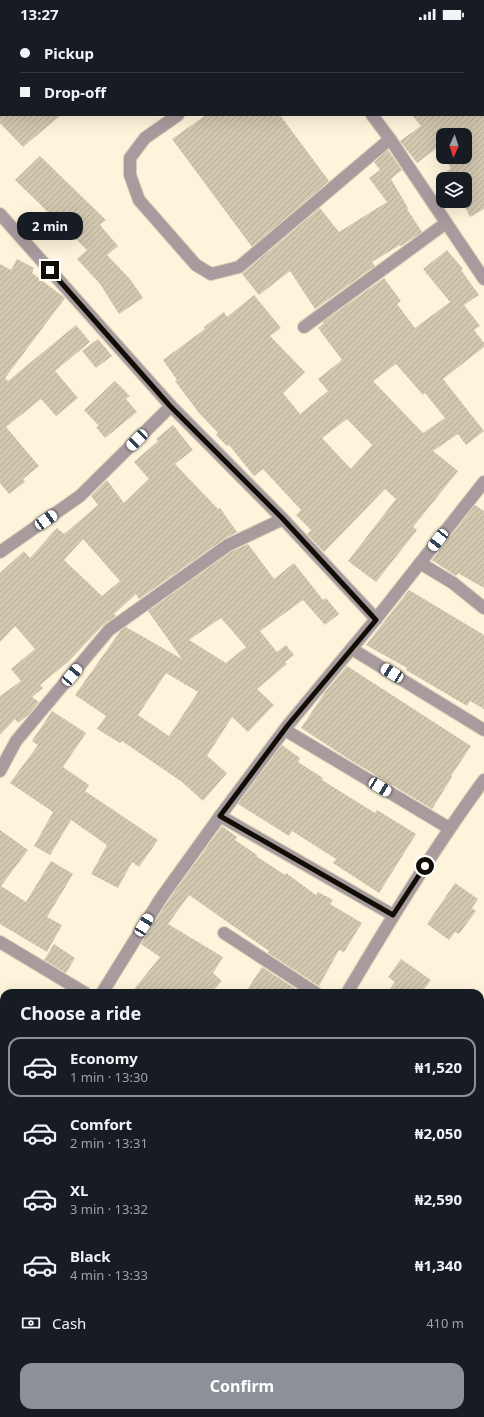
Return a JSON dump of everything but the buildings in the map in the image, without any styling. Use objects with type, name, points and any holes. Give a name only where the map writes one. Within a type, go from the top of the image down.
[{"type":"street","points":[[177,116],[145,138],[130,158],[130,175],[139,200],[196,265],[211,274],[239,267],[390,139]]},
{"type":"street","points":[[373,116],[390,139],[484,279]]},
{"type":"street","points":[[0,214],[170,406],[283,519],[376,620]]},
{"type":"street","points":[[304,327],[446,223]]},
{"type":"street","points":[[0,552],[80,496],[170,406]]},
{"type":"street","points":[[104,989],[160,898],[220,816],[285,730],[376,620],[484,482]]},
{"type":"street","points":[[0,771],[16,741],[109,630],[228,545],[283,519]]},
{"type":"street","points":[[420,563],[453,583],[484,608]]},
{"type":"street","points":[[352,649],[484,730]]},
{"type":"street","points":[[285,730],[449,828]]},
{"type":"street","points":[[349,989],[393,915],[449,828],[484,780]]},
{"type":"street","points":[[220,816],[393,915]]},
{"type":"street","points":[[224,933],[310,989]]},
{"type":"street","points":[[0,942],[78,989]]},
{"type":"route","points":[[50,270],[170,406],[283,519],[376,620],[288,725],[220,816],[393,915],[425,866]]}]
